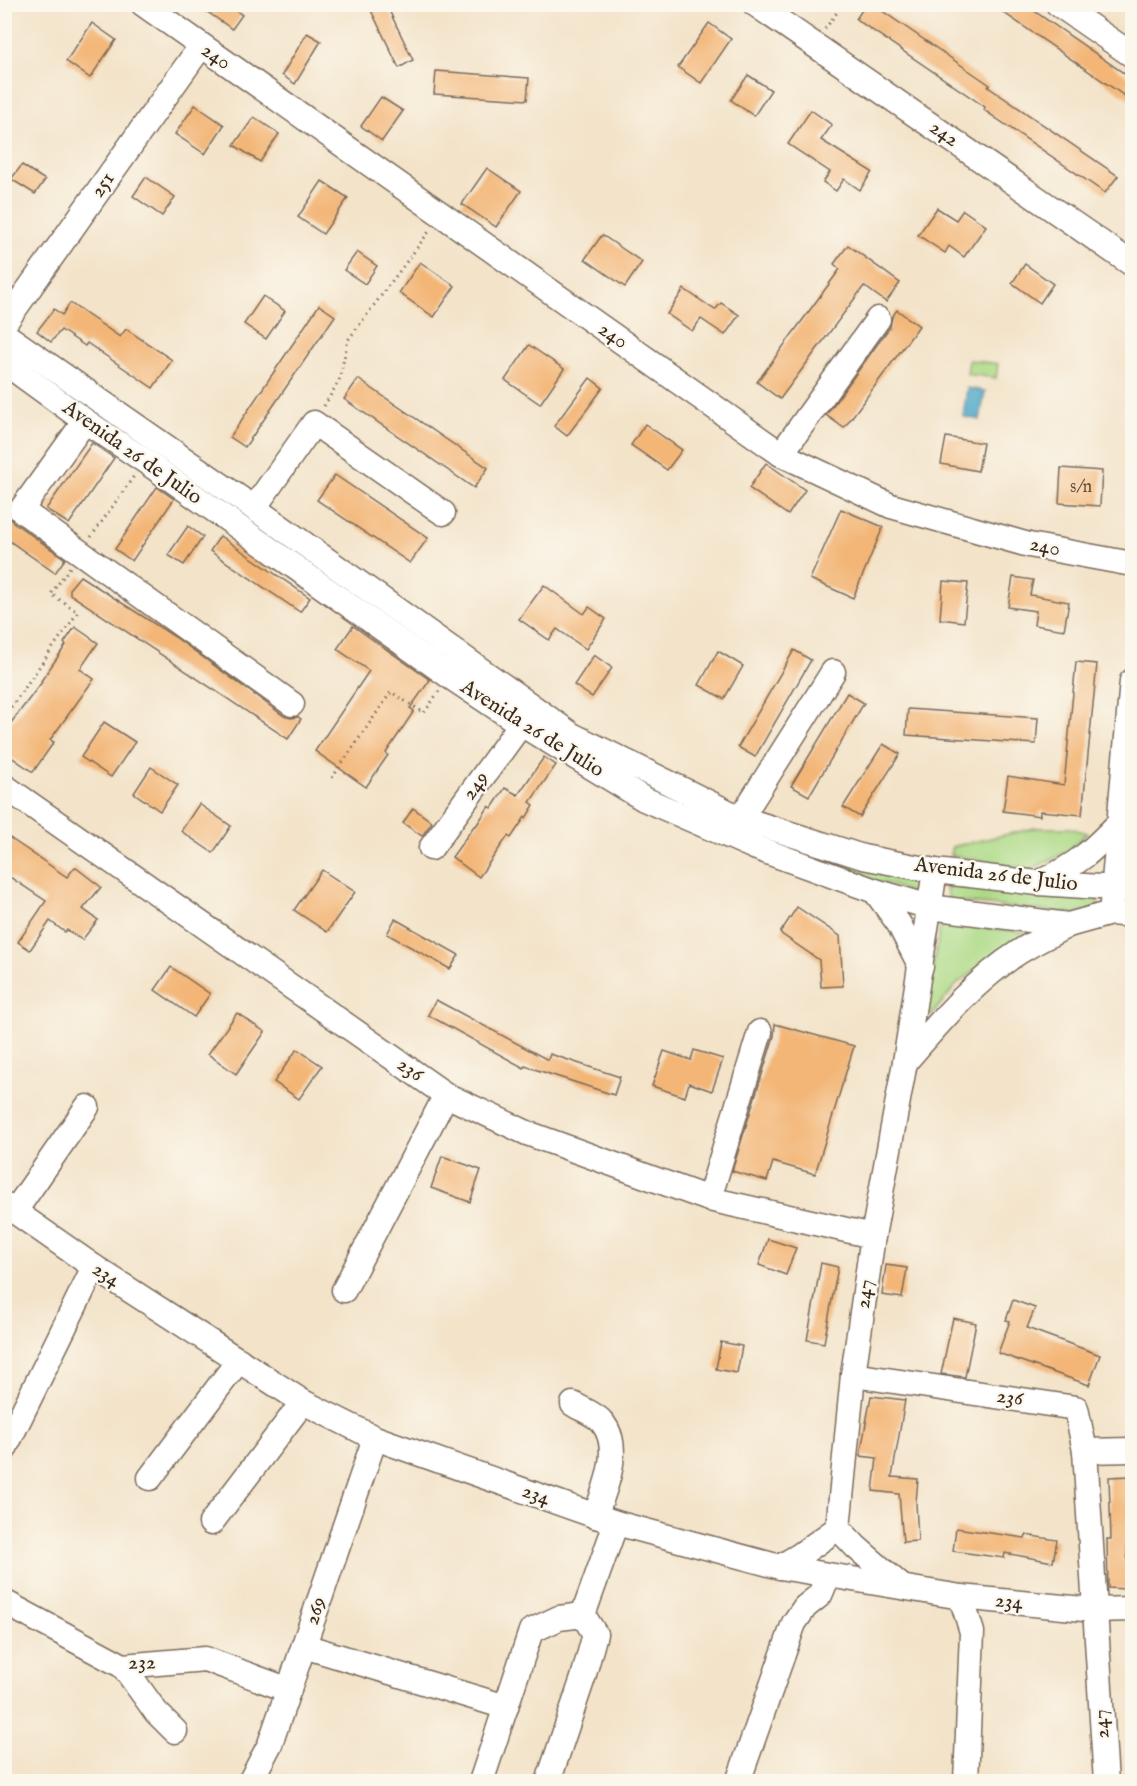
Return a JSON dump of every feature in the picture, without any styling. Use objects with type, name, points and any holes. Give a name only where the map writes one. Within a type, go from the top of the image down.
[{"type":"street","name":"240","points":[[143,4],[781,454],[891,506],[1029,545],[1132,564]]},
{"type":"street","name":"242","points":[[755,4],[1132,264]]},
{"type":"street","points":[[1058,4],[1132,55]]},
{"type":"street","name":"251","points":[[4,324],[201,46]]},
{"type":"street","points":[[781,454],[878,319]]},
{"type":"street","name":"Avenida 26 de Julio","points":[[4,334],[254,508],[572,735],[735,827],[754,847],[875,891],[930,907],[1068,925],[1122,914]]},
{"type":"street","name":"Avenida 26 de Julio","points":[[4,362],[449,676],[521,724],[644,799],[735,827],[935,871],[1038,883],[1123,889]]},
{"type":"street","points":[[85,421],[21,510],[292,704]]},
{"type":"street","points":[[254,508],[314,423],[443,513]]},
{"type":"street","points":[[735,827],[833,672]]},
{"type":"street","points":[[1122,914],[1121,821],[1132,681]]},
{"type":"street","name":"249","points":[[431,848],[521,724]]},
{"type":"street","name":"236","points":[[4,786],[446,1095],[527,1133],[709,1199],[873,1236]]},
{"type":"street","points":[[1121,821],[1132,851]]},
{"type":"street","points":[[1038,883],[1064,872],[1089,854],[1121,821]]},
{"type":"street","name":"247","points":[[837,1528],[853,1375],[873,1236],[905,1062],[935,871]]},
{"type":"street","points":[[875,891],[899,924],[921,967]]},
{"type":"street","points":[[905,1062],[951,1008],[985,978],[1018,952],[1068,925]]},
{"type":"street","points":[[709,1199],[760,1032]]},
{"type":"street","points":[[344,1290],[446,1095]]},
{"type":"street","points":[[10,1208],[87,1107]]},
{"type":"street","name":"234","points":[[10,1208],[94,1267],[303,1402],[375,1438],[605,1519],[780,1567],[961,1597],[1094,1610],[1132,1609]]},
{"type":"street","points":[[4,1450],[94,1267]]},
{"type":"street","points":[[150,1478],[239,1360]]},
{"type":"street","name":"236","points":[[853,1375],[1076,1408],[1085,1451]]},
{"type":"street","points":[[211,1523],[303,1402]]},
{"type":"street","points":[[548,1782],[583,1678],[595,1634],[583,1615],[605,1519],[612,1440],[601,1420],[573,1404]]},
{"type":"street","name":"269","points":[[250,1782],[270,1744],[375,1438]]},
{"type":"street","points":[[1085,1451],[1132,1450]]},
{"type":"street","name":"247","points":[[1085,1451],[1106,1782]]},
{"type":"street","points":[[780,1567],[837,1528],[903,1587]]},
{"type":"street","points":[[738,1782],[794,1623],[805,1607],[820,1595],[828,1576]]},
{"type":"street","points":[[961,1597],[972,1632],[966,1782]]},
{"type":"street","name":"232","points":[[4,1602],[123,1666],[205,1659],[289,1690]]},
{"type":"street","points":[[481,1782],[531,1631],[559,1618],[583,1615]]},
{"type":"street","points":[[304,1647],[506,1707]]},
{"type":"street","points":[[123,1666],[156,1712],[175,1731]]},
{"type":"path","points":[[814,45],[843,4]]},
{"type":"path","points":[[314,423],[339,381],[348,340],[441,216]]},
{"type":"path","points":[[4,717],[78,612],[51,594],[144,461]]},
{"type":"path","points":[[332,778],[391,692],[424,713],[449,676]]},
{"type":"green space","points":[[969,360],[998,364],[996,378],[967,374]]},
{"type":"green space","points":[[1035,828],[1070,828],[1087,833],[1065,853],[1031,869],[950,855],[952,847]]},
{"type":"green space","points":[[830,858],[915,876],[918,885],[911,892],[870,879]]},
{"type":"green space","points":[[957,883],[1098,899],[1097,910],[1075,914],[950,901],[946,890]]},
{"type":"green space","points":[[941,922],[1027,933],[958,983],[923,1025]]},
{"type":"water","points":[[967,388],[985,391],[980,420],[963,417]]},
{"type":"building","points":[[196,4],[227,4],[242,15],[232,29]]},
{"type":"building","points":[[368,4],[386,4],[413,60],[399,68]]},
{"type":"building","points":[[866,4],[872,4],[1118,176],[1105,193],[856,19]]},
{"type":"building","points":[[991,4],[1024,4],[1132,79],[1132,101]]},
{"type":"building","points":[[92,23],[116,40],[90,78],[66,61]]},
{"type":"building","points":[[709,23],[731,39],[701,83],[678,67]]},
{"type":"building","points":[[307,33],[321,41],[295,84],[282,75]]},
{"type":"building","points":[[436,71],[529,78],[527,100],[434,94]]},
{"type":"building","points":[[748,75],[771,90],[754,116],[731,100]]},
{"type":"building","points":[[381,97],[403,111],[382,141],[361,126]]},
{"type":"building","points":[[195,105],[224,125],[205,154],[175,134]]},
{"type":"building","points":[[811,110],[832,125],[821,140],[872,172],[860,190],[844,179],[836,191],[823,182],[830,172],[788,144]]},
{"type":"building","points":[[254,117],[279,134],[260,162],[234,145]]},
{"type":"building","points":[[22,165],[45,180],[35,194],[11,179]]},
{"type":"building","points":[[487,168],[521,191],[496,227],[462,204]]},
{"type":"building","points":[[146,177],[175,197],[162,216],[133,196]]},
{"type":"building","points":[[322,181],[348,198],[323,234],[298,217]]},
{"type":"building","points":[[937,208],[956,220],[963,210],[986,226],[964,257],[949,246],[945,253],[918,235]]},
{"type":"building","points":[[602,235],[642,262],[625,287],[585,259]]},
{"type":"building","points":[[848,245],[900,283],[886,302],[864,286],[780,399],[757,382],[840,269],[834,264]]},
{"type":"building","points":[[357,252],[377,266],[365,284],[344,270]]},
{"type":"building","points":[[420,262],[455,286],[434,317],[399,293]]},
{"type":"building","points":[[1025,264],[1053,284],[1040,303],[1012,283]]},
{"type":"building","points":[[684,289],[715,310],[721,303],[739,315],[725,335],[701,319],[692,331],[667,314]]},
{"type":"building","points":[[263,296],[285,311],[266,339],[244,324]]},
{"type":"building","points":[[70,303],[120,337],[126,329],[172,360],[153,388],[87,343],[85,346],[61,330],[51,342],[37,331],[54,309],[62,315]]},
{"type":"building","points":[[319,305],[335,316],[245,447],[230,437]]},
{"type":"building","points":[[897,310],[919,326],[844,428],[826,415],[890,327],[892,317]]},
{"type":"building","points":[[529,345],[564,369],[540,404],[505,380]]},
{"type":"building","points":[[590,378],[603,388],[567,436],[554,426]]},
{"type":"building","points":[[358,379],[488,468],[474,488],[344,399]]},
{"type":"building","points":[[645,424],[682,450],[667,470],[631,445]]},
{"type":"building","points":[[946,437],[983,443],[978,471],[941,464]]},
{"type":"building","points":[[92,443],[114,458],[69,524],[46,509]]},
{"type":"building","points":[[766,463],[805,490],[788,515],[749,488]]},
{"type":"building","points":[[1061,468],[1102,471],[1100,506],[1059,503]]},
{"type":"building","points":[[335,475],[428,538],[410,563],[317,500]]},
{"type":"building","points":[[157,487],[174,499],[132,561],[115,549]]},
{"type":"building","points":[[841,509],[883,527],[853,598],[810,579]]},
{"type":"building","points":[[8,516],[65,559],[55,573],[4,537],[4,522]]},
{"type":"building","points":[[188,526],[203,537],[184,565],[168,555]]},
{"type":"building","points":[[220,536],[310,598],[300,612],[210,551]]},
{"type":"building","points":[[80,576],[175,637],[284,716],[301,719],[288,739],[70,594],[70,588]]},
{"type":"building","points":[[1013,577],[1033,580],[1030,595],[1069,602],[1064,630],[1034,625],[1036,611],[1008,607]]},
{"type":"building","points":[[943,581],[968,583],[964,622],[940,619]]},
{"type":"building","points":[[544,585],[584,614],[589,607],[606,619],[586,649],[557,629],[549,640],[519,619]]},
{"type":"building","points":[[353,626],[430,680],[410,708],[414,711],[366,787],[315,751],[369,671],[337,649]]},
{"type":"building","points":[[75,627],[98,643],[80,669],[94,679],[50,740],[54,742],[33,772],[4,752],[4,732],[42,682]]},
{"type":"building","points":[[794,650],[811,660],[755,757],[738,747]]},
{"type":"building","points":[[718,651],[743,666],[724,699],[699,685]]},
{"type":"building","points":[[594,655],[612,668],[592,697],[574,685]]},
{"type":"building","points":[[1076,662],[1097,664],[1082,815],[1040,811],[1040,816],[1003,811],[1008,776],[1064,785]]},
{"type":"building","points":[[847,693],[864,703],[809,796],[791,786]]},
{"type":"building","points":[[908,709],[1038,718],[1036,744],[906,735]]},
{"type":"building","points":[[104,722],[135,742],[111,777],[81,757]]},
{"type":"building","points":[[883,744],[900,754],[860,817],[843,807]]},
{"type":"building","points":[[544,757],[556,765],[530,802],[534,805],[526,818],[511,838],[508,836],[479,877],[452,857],[489,806],[492,808],[505,788],[518,795]]},
{"type":"building","points":[[151,767],[178,785],[160,811],[134,793]]},
{"type":"building","points":[[199,804],[231,826],[213,853],[181,831]]},
{"type":"building","points":[[413,808],[432,822],[422,836],[403,823]]},
{"type":"building","points":[[4,834],[67,877],[75,867],[101,887],[83,909],[98,920],[82,940],[67,930],[65,932],[50,921],[30,950],[18,942],[46,901],[4,873]]},
{"type":"building","points":[[322,870],[355,892],[327,932],[294,910]]},
{"type":"building","points":[[797,907],[840,936],[843,986],[821,987],[819,960],[780,933]]},
{"type":"building","points":[[395,919],[459,955],[450,969],[387,934]]},
{"type":"building","points":[[171,967],[210,994],[194,1017],[155,990]]},
{"type":"building","points":[[436,1000],[548,1060],[550,1054],[620,1077],[614,1095],[525,1066],[524,1068],[428,1015]]},
{"type":"building","points":[[237,1013],[265,1032],[236,1074],[208,1054]]},
{"type":"building","points":[[775,1024],[854,1046],[815,1174],[773,1162],[767,1181],[732,1171],[774,1036]]},
{"type":"building","points":[[297,1049],[322,1066],[299,1099],[274,1082]]},
{"type":"building","points":[[694,1050],[723,1059],[712,1091],[689,1083],[685,1097],[652,1086],[664,1051],[691,1060]]},
{"type":"building","points":[[442,1156],[481,1170],[470,1202],[431,1188]]},
{"type":"building","points":[[768,1239],[796,1248],[786,1275],[759,1265]]},
{"type":"building","points":[[821,1263],[838,1267],[824,1343],[807,1340]]},
{"type":"building","points":[[886,1265],[907,1268],[902,1298],[882,1295]]},
{"type":"building","points":[[1013,1300],[1035,1308],[1027,1328],[1100,1355],[1089,1385],[998,1353],[1010,1321],[1006,1320]]},
{"type":"building","points":[[953,1318],[976,1323],[965,1377],[941,1374]]},
{"type":"building","points":[[721,1342],[742,1346],[737,1373],[716,1369]]},
{"type":"building","points":[[871,1396],[905,1400],[892,1477],[918,1479],[916,1502],[918,1541],[903,1542],[899,1494],[873,1491],[877,1458],[860,1456]]},
{"type":"building","points":[[1131,1476],[1132,1527],[1127,1527],[1127,1559],[1132,1558],[1132,1587],[1108,1588],[1107,1539],[1111,1539],[1109,1477]]},
{"type":"building","points":[[956,1528],[1057,1540],[1053,1562],[1005,1553],[1004,1558],[953,1551]]}]
